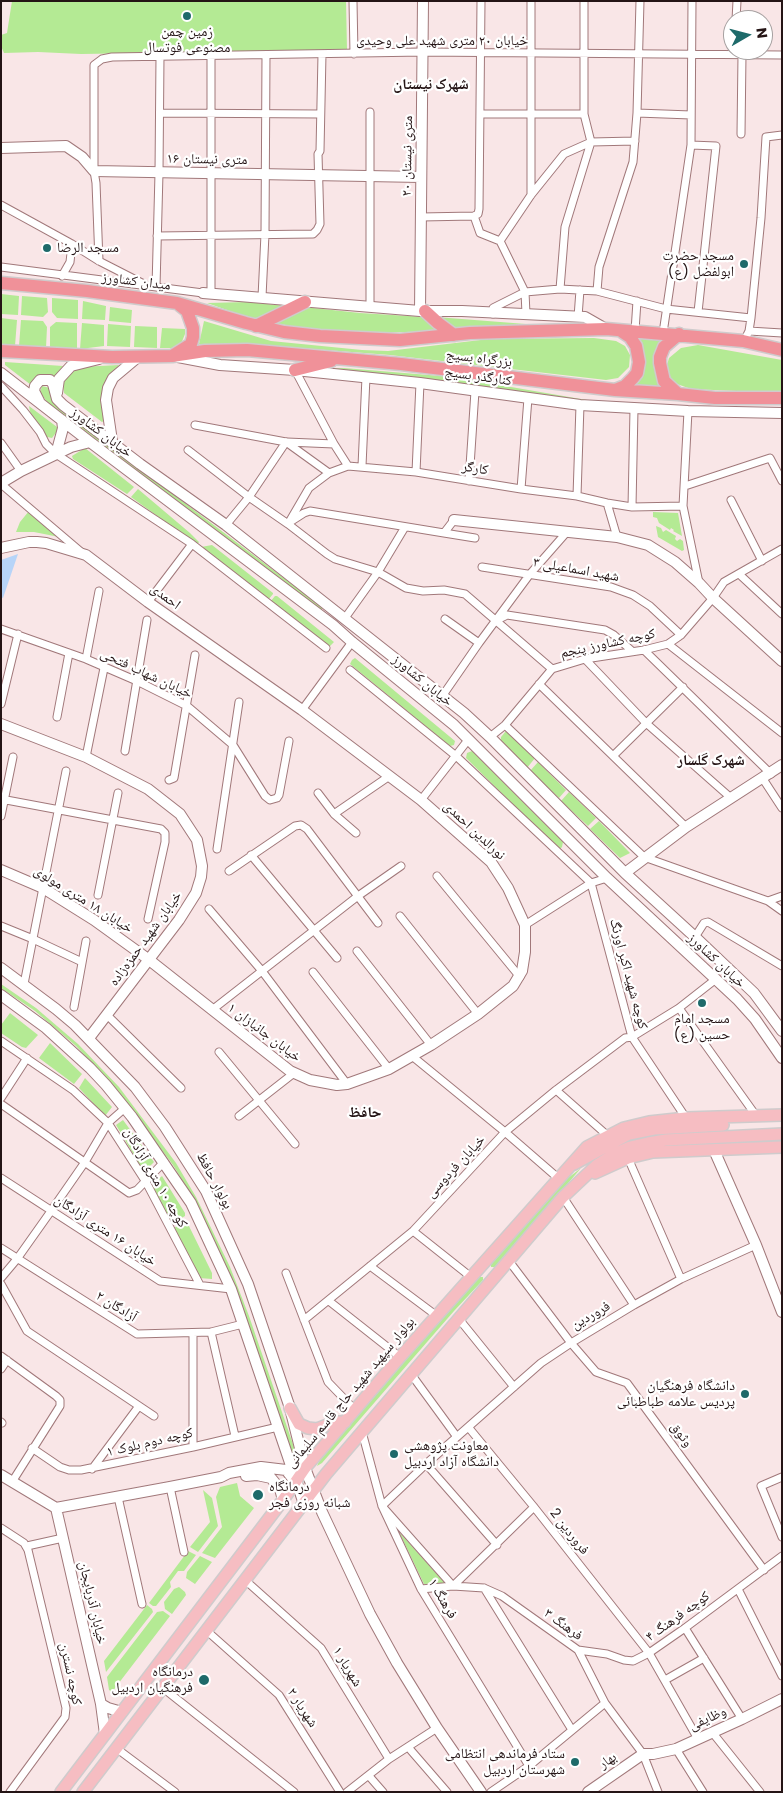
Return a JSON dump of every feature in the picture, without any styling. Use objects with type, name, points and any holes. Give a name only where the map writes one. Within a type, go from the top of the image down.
[{"type":"highway","name":"میدان کشاورز","points":[[1,283],[87,291],[178,303],[188,311],[193,328],[193,337],[191,344],[172,356]]},
{"type":"highway","points":[[256,326],[304,302]]},
{"type":"highway","name":"بزرگراه بسیج","points":[[178,303],[256,326],[284,332],[400,340],[454,334],[606,329],[746,336],[782,350]]},
{"type":"highway","points":[[423,311],[454,334]]},
{"type":"highway","points":[[615,390],[625,386],[633,378],[637,373],[640,362],[636,346],[630,337],[621,331]]},
{"type":"highway","points":[[678,394],[664,381],[660,357],[669,341],[680,334]]},
{"type":"highway","name":"بزرگراه بسیج","points":[[172,356],[205,351],[247,350],[340,358],[615,390],[715,398],[782,398]]},
{"type":"highway","points":[[1,351],[106,357],[172,356]]},
{"type":"highway","points":[[295,370],[340,358]]},
{"type":"main road","name":"بولوار سپهبد شهید حاج قاسم سلیمانی","points":[[61,1792],[305,1468],[471,1276],[587,1147],[624,1128],[649,1122],[686,1118],[757,1117],[780,1119]]},
{"type":"main road","points":[[83,1792],[245,1580],[362,1432],[563,1197],[580,1181],[605,1152],[629,1134],[654,1129],[780,1119]]},
{"type":"main road","points":[[567,1168],[589,1156],[666,1140],[779,1134]]},
{"type":"main road","points":[[580,1181],[612,1164],[653,1152],[782,1147]]},
{"type":"main road","points":[[482,1265],[495,1276]]},
{"type":"main road","points":[[290,1408],[299,1424],[308,1428],[317,1429],[335,1422],[345,1422]]},
{"type":"main road","points":[[171,1646],[182,1642],[205,1614],[211,1616],[208,1628]]},
{"type":"street","points":[[353,1],[354,54]]},
{"type":"street","name":"۲۰ متری نیستان","points":[[423,1],[421,177],[423,311]]},
{"type":"street","points":[[421,216],[474,216],[478,214],[481,1]]},
{"type":"street","points":[[531,1],[531,195]]},
{"type":"street","points":[[560,289],[565,227],[591,142],[584,114],[584,1]]},
{"type":"street","points":[[597,291],[599,267],[633,162],[637,113],[640,1]]},
{"type":"street","points":[[663,333],[691,145],[692,1]]},
{"type":"street","name":"خیابان ۲۰ متری شهید علی وحیدی","points":[[94,171],[94,65],[102,59],[160,56],[423,52],[723,53]]},
{"type":"street","points":[[157,236],[313,234],[317,230],[320,224],[319,176],[322,54]]},
{"type":"street","points":[[262,297],[266,174],[266,55]]},
{"type":"street","points":[[152,287],[157,236],[160,56]]},
{"type":"street","points":[[207,293],[211,235],[212,56]]},
{"type":"street","points":[[738,60],[741,134]]},
{"type":"street","points":[[160,112],[320,114]]},
{"type":"street","points":[[370,112],[370,306]]},
{"type":"street","points":[[637,113],[691,115]]},
{"type":"street","points":[[480,114],[584,114]]},
{"type":"street","points":[[782,135],[766,137],[761,218],[751,318],[746,336],[782,333]]},
{"type":"street","points":[[500,241],[531,195],[564,154],[591,142],[635,141]]},
{"type":"street","points":[[691,145],[716,146],[698,312]]},
{"type":"street","points":[[1,148],[66,146],[82,157],[94,171],[96,183],[99,261]]},
{"type":"street","points":[[576,148],[583,151],[586,157]]},
{"type":"street","name":"۱۶ متری نیستان","points":[[94,171],[421,177]]},
{"type":"street","points":[[1,205],[99,261],[152,287]]},
{"type":"street","points":[[474,216],[480,233],[500,241],[525,292],[526,314]]},
{"type":"street","points":[[62,276],[70,262],[72,244]]},
{"type":"street","points":[[1,267],[152,287],[304,302],[423,311],[585,317],[606,329]]},
{"type":"street","points":[[493,314],[493,308],[525,292],[560,289],[597,291],[666,309],[751,318]]},
{"type":"street","points":[[578,317],[580,290]]},
{"type":"street","points":[[635,331],[637,301]]},
{"type":"street","name":"کنارگذر بسیج","points":[[172,356],[220,365],[366,377],[580,405],[634,409],[782,414]]},
{"type":"street","points":[[57,398],[59,379],[71,366],[106,357]]},
{"type":"street","points":[[112,441],[106,400],[108,388],[113,378],[138,357]]},
{"type":"street","points":[[295,370],[334,444],[348,466]]},
{"type":"street","name":"خیابان کشاورز","points":[[1,373],[326,619],[454,725],[607,878],[749,1012],[782,1058]]},
{"type":"street","points":[[362,466],[366,377]]},
{"type":"street","name":"خیابان کشاورز","points":[[42,405],[34,391],[34,386],[40,380],[50,380],[57,398],[63,405],[226,525],[464,713],[625,873],[754,993],[782,1031]]},
{"type":"street","points":[[416,472],[420,383]]},
{"type":"street","points":[[1,386],[23,410],[46,444],[56,454],[192,544],[326,648]]},
{"type":"street","points":[[469,481],[475,391]]},
{"type":"street","points":[[521,489],[528,398]]},
{"type":"street","points":[[577,496],[580,405]]},
{"type":"street","points":[[632,507],[634,409]]},
{"type":"street","points":[[688,411],[683,506],[699,583]]},
{"type":"street","points":[[56,454],[63,428],[62,420]]},
{"type":"street","points":[[195,424],[286,442],[334,444]]},
{"type":"street","points":[[86,555],[1,483],[21,470],[71,447],[90,442]]},
{"type":"street","points":[[286,442],[329,473]]},
{"type":"street","points":[[226,525],[286,442]]},
{"type":"street","points":[[1,443],[21,470]]},
{"type":"street","points":[[188,450],[248,497],[288,524],[327,554],[343,562],[378,572],[406,588],[423,591],[444,590],[465,594],[552,669]]},
{"type":"street","points":[[685,486],[770,458],[782,481]]},
{"type":"street","name":"کارگر","points":[[288,524],[309,488],[329,473],[348,466],[416,472],[577,496],[607,504],[632,507],[683,506]]},
{"type":"street","points":[[732,500],[762,561]]},
{"type":"street","points":[[607,504],[617,537]]},
{"type":"street","points":[[288,524],[310,511],[475,538]]},
{"type":"street","points":[[444,533],[454,520],[617,537],[648,545],[675,562],[782,661]]},
{"type":"street","points":[[345,618],[378,572],[405,527]]},
{"type":"street","points":[[442,695],[530,574],[566,533]]},
{"type":"street","name":"احمدی","points":[[1,548],[37,542],[86,555],[148,602],[302,710]]},
{"type":"street","points":[[148,602],[192,544]]},
{"type":"street","name":"کوچه کشاورز پنجم","points":[[490,737],[504,724],[552,669],[585,659],[644,650],[668,644],[681,635],[713,598],[721,585],[782,548]]},
{"type":"street","name":"شهید اسماعیلی ۳","points":[[482,567],[611,586],[633,595],[650,606],[681,635]]},
{"type":"street","points":[[739,574],[782,614]]},
{"type":"street","points":[[86,659],[99,591]]},
{"type":"street","points":[[495,620],[507,615],[605,630],[614,635],[632,652]]},
{"type":"street","points":[[445,618],[478,643]]},
{"type":"street","points":[[125,751],[147,620]]},
{"type":"street","name":"خیابان شهاب فتحی","points":[[1,629],[86,659],[188,706],[233,745],[270,800],[279,795],[289,741]]},
{"type":"street","points":[[1,704],[18,634]]},
{"type":"street","points":[[302,710],[352,642]]},
{"type":"street","points":[[668,644],[782,733]]},
{"type":"street","points":[[644,650],[683,687],[767,776],[782,808]]},
{"type":"street","points":[[57,718],[69,653]]},
{"type":"street","points":[[169,780],[174,778],[188,706],[195,655]]},
{"type":"street","points":[[585,659],[646,723],[732,798]]},
{"type":"street","points":[[86,757],[104,668]]},
{"type":"street","points":[[350,670],[456,756],[591,883]]},
{"type":"street","points":[[539,684],[686,827]]},
{"type":"street","points":[[614,756],[683,687]]},
{"type":"street","points":[[217,849],[239,702]]},
{"type":"street","name":"نورالدین احمدی","points":[[302,710],[420,800],[490,862],[508,888],[525,926],[526,952],[520,977]]},
{"type":"street","points":[[454,725],[464,713]]},
{"type":"street","name":"خیابان شهید حمزه‌زاده","points":[[1,724],[86,757],[148,789],[180,814],[197,840],[202,866],[196,893],[179,920],[89,1038]]},
{"type":"street","points":[[504,724],[644,857],[768,901],[782,911]]},
{"type":"street","points":[[420,800],[468,740]]},
{"type":"street","points":[[1,816],[14,757]]},
{"type":"street","points":[[625,873],[686,827],[782,765]]},
{"type":"street","points":[[24,984],[66,771]]},
{"type":"street","points":[[334,814],[388,777]]},
{"type":"street","points":[[98,895],[118,793]]},
{"type":"street","points":[[318,793],[334,814],[356,833]]},
{"type":"street","points":[[3,800],[161,829],[165,833],[165,842],[148,919]]},
{"type":"street","points":[[229,871],[295,826],[302,825],[378,923]]},
{"type":"street","points":[[251,855],[337,958]]},
{"type":"street","points":[[212,1010],[358,896],[401,866]]},
{"type":"street","name":"خیابان ۱۸ متری مولوی","points":[[1,870],[43,888],[94,920],[148,959]]},
{"type":"street","points":[[357,951],[431,1045],[478,1014],[513,986],[520,977],[437,876]]},
{"type":"street","points":[[525,926],[591,883],[607,878]]},
{"type":"street","name":"کوچه شهید اکبر اورنگ","points":[[591,883],[632,1037],[686,1118]]},
{"type":"street","points":[[768,901],[782,896]]},
{"type":"street","points":[[209,909],[262,971],[346,1084]]},
{"type":"street","points":[[400,916],[478,1014]]},
{"type":"street","points":[[695,937],[704,923],[708,922],[782,966]]},
{"type":"street","points":[[1,926],[82,962]]},
{"type":"street","points":[[74,1007],[86,941]]},
{"type":"street","name":"خیابان جانبازان ۱","points":[[148,959],[294,1074],[310,1080],[337,1085],[346,1084],[389,1069],[431,1045]]},
{"type":"street","name":"بولوار حافظ","points":[[1,968],[56,1009],[89,1038],[135,1087],[165,1127],[206,1191],[248,1284],[290,1408],[305,1468],[322,1512],[370,1614],[433,1731],[481,1792]]},
{"type":"street","points":[[313,972],[389,1069]]},
{"type":"street","name":"خیابان فردوسی","points":[[304,1320],[413,1231],[505,1132],[556,1090],[625,1038],[632,1037],[679,1008],[716,979]]},
{"type":"street","points":[[1,996],[46,1028],[106,1085],[164,1162],[191,1203],[231,1289],[304,1504]]},
{"type":"street","points":[[679,1008],[757,1117]]},
{"type":"street","points":[[107,1015],[181,1088]]},
{"type":"street","name":"کوچه ۱۰ متری آزادگان","points":[[1,1041],[73,1090],[108,1123],[146,1182],[200,1285]]},
{"type":"street","points":[[220,1052],[295,1144]]},
{"type":"street","points":[[412,1056],[558,1178]]},
{"type":"street","points":[[1,1098],[27,1058]]},
{"type":"street","points":[[239,1116],[294,1074]]},
{"type":"street","points":[[556,1090],[608,1136]]},
{"type":"street","points":[[1,1104],[129,1193],[134,1192],[146,1182],[164,1162]]},
{"type":"street","points":[[1,1278],[51,1212],[85,1162],[108,1123],[125,1108]]},
{"type":"street","points":[[714,1150],[756,1244],[782,1312]]},
{"type":"street","points":[[628,1158],[681,1280]]},
{"type":"street","name":"خیابان ۱۶ متری آزادگان","points":[[1,1178],[160,1281],[231,1289]]},
{"type":"street","points":[[563,1197],[634,1305]]},
{"type":"street","points":[[413,1231],[471,1276]]},
{"type":"street","name":"فروردین","points":[[382,1506],[426,1464],[541,1363],[570,1343],[634,1305],[756,1244]]},
{"type":"street","name":"آزادگان ۲","points":[[1,1248],[137,1334],[193,1334],[211,1332],[243,1324]]},
{"type":"street","name":"وثوق","points":[[509,1261],[570,1343],[596,1372],[627,1383],[764,1570]]},
{"type":"street","points":[[370,1266],[437,1316]]},
{"type":"street","points":[[286,1273],[328,1382],[355,1410]]},
{"type":"street","points":[[1,1284],[27,1331],[154,1416]]},
{"type":"street","points":[[328,1300],[400,1357]]},
{"type":"street","points":[[459,1319],[514,1387]]},
{"type":"street","points":[[211,1332],[235,1436]]},
{"type":"street","points":[[193,1334],[193,1447]]},
{"type":"street","points":[[1,1369],[4,1358],[60,1400],[60,1406],[12,1482]]},
{"type":"street","points":[[411,1374],[457,1437]]},
{"type":"street","points":[[92,1469],[139,1406]]},
{"type":"street","name":"کوچه دوم بلوک ۱","points":[[32,1448],[60,1467],[69,1470],[92,1469],[278,1427]]},
{"type":"street","name":"فروردین 2","points":[[469,1428],[649,1653],[698,1739]]},
{"type":"street","name":"فرهنگ ۱","points":[[362,1432],[382,1506],[421,1588],[529,1766]]},
{"type":"street","points":[[426,1464],[497,1545]]},
{"type":"street","points":[[1,1474],[56,1508],[221,1477],[228,1473],[261,1467],[286,1470],[296,1481]]},
{"type":"street","points":[[221,1477],[229,1479],[257,1474],[271,1478],[280,1489],[282,1500]]},
{"type":"street","points":[[782,1477],[761,1486],[782,1537]]},
{"type":"street","points":[[170,1487],[184,1552]]},
{"type":"street","points":[[118,1497],[142,1604]]},
{"type":"street","points":[[382,1506],[454,1586],[534,1507]]},
{"type":"street","name":"خیابان آذربایجان","points":[[56,1508],[101,1704],[105,1734]]},
{"type":"street","points":[[1,1528],[26,1546],[63,1538]]},
{"type":"street","name":"کوچه نسترن","points":[[10,1792],[66,1713],[26,1546]]},
{"type":"street","name":"کوچه فرهنگ ۴","points":[[578,1650],[607,1654],[633,1661],[649,1653],[685,1628],[782,1556]]},
{"type":"street","name":"شهریار ۱","points":[[245,1580],[321,1648],[389,1760]]},
{"type":"street","name":"فرهنگ ۳","points":[[421,1588],[454,1586],[484,1588],[502,1596],[578,1650],[606,1703],[643,1754],[658,1792]]},
{"type":"street","points":[[484,1588],[572,1730]]},
{"type":"street","points":[[738,1589],[782,1676]]},
{"type":"street","name":"شهریار ۲","points":[[208,1628],[280,1695],[340,1792]]},
{"type":"street","points":[[685,1628],[742,1719]]},
{"type":"street","points":[[665,1680],[704,1658]]},
{"type":"street","points":[[163,1688],[294,1792]]},
{"type":"street","name":"وظایفی","points":[[643,1754],[676,1749],[782,1699]]},
{"type":"street","points":[[491,1792],[529,1766],[606,1703]]},
{"type":"street","points":[[101,1704],[122,1712]]},
{"type":"street","points":[[347,1792],[389,1760],[433,1731]]},
{"type":"street","points":[[712,1732],[760,1792]]},
{"type":"street","points":[[408,1747],[447,1792]]},
{"type":"street","points":[[116,1748],[175,1792]]},
{"type":"street","points":[[676,1749],[703,1792]]},
{"type":"street","name":"بهار","points":[[588,1792],[643,1754]]},
{"type":"street","points":[[369,1776],[383,1792]]},
{"type":"green space","points":[[12,1],[346,1],[347,50],[81,54],[4,53],[1,46],[1,35],[7,33]]},
{"type":"green space","points":[[1,294],[19,296],[18,315],[1,314]]},
{"type":"green space","points":[[22,296],[47,298],[48,312],[43,317],[21,315]]},
{"type":"green space","points":[[52,298],[78,300],[78,319],[57,318],[52,312]]},
{"type":"green space","points":[[83,301],[106,306],[105,320],[82,319]]},
{"type":"green space","points":[[248,302],[286,306],[261,319],[247,317],[207,303]]},
{"type":"green space","points":[[110,307],[132,310],[131,323],[109,321]]},
{"type":"green space","points":[[304,307],[425,317],[440,331],[327,332],[274,323]]},
{"type":"green space","points":[[436,317],[526,324],[453,329]]},
{"type":"green space","points":[[1,318],[17,320],[15,346],[1,344]]},
{"type":"green space","points":[[21,320],[43,321],[47,327],[46,348],[19,346]]},
{"type":"green space","points":[[204,321],[271,341],[362,350],[388,351],[489,339],[594,338],[616,341],[625,346],[630,355],[629,367],[618,378],[606,380],[390,355],[249,344],[199,344]]},
{"type":"green space","points":[[56,322],[77,323],[77,349],[50,348],[50,327]]},
{"type":"green space","points":[[82,323],[104,325],[104,346],[80,349]]},
{"type":"green space","points":[[108,324],[131,326],[130,347],[107,346]]},
{"type":"green space","points":[[135,326],[157,327],[157,348],[134,347]]},
{"type":"green space","points":[[162,328],[185,329],[181,344],[174,348],[160,348]]},
{"type":"green space","points":[[636,337],[666,339],[655,351],[653,365],[657,377],[664,387],[632,385],[645,364],[644,356]]},
{"type":"green space","points":[[698,345],[782,360],[782,393],[691,389],[677,384],[671,379],[669,373],[667,365],[669,358],[681,348]]},
{"type":"green space","points":[[5,362],[63,366],[55,380],[31,385],[5,365]]},
{"type":"green space","points":[[119,365],[108,380],[101,399],[104,421],[102,422],[64,393],[63,385],[69,372],[80,367]]},
{"type":"green space","points":[[344,368],[453,377],[604,403],[504,392],[416,377],[312,369]]},
{"type":"green space","points":[[42,386],[50,388],[58,407],[322,607],[322,611],[47,402],[40,392]]},
{"type":"green space","points":[[29,406],[57,427],[58,430],[52,438],[44,435],[30,412]]},
{"type":"green space","points":[[85,448],[134,487],[127,494],[73,459],[72,456]]},
{"type":"green space","points":[[138,489],[190,533],[199,542],[197,545],[131,497]]},
{"type":"green space","points":[[29,511],[64,538],[34,532],[16,532],[20,522]]},
{"type":"green space","points":[[653,512],[678,513],[682,536],[671,528],[670,530],[659,523],[657,518],[653,517]]},
{"type":"green space","points":[[656,526],[661,528],[663,532],[666,530],[676,536],[675,539],[677,541],[680,539],[683,541],[684,550],[682,551],[658,537]]},
{"type":"green space","points":[[212,545],[273,593],[268,600],[201,547]]},
{"type":"green space","points":[[275,596],[334,642],[329,647],[270,602]]},
{"type":"green space","points":[[355,658],[455,741],[454,745],[450,746],[350,664]]},
{"type":"green space","points":[[506,731],[535,758],[527,768],[501,741],[501,737]]},
{"type":"green space","points":[[472,751],[563,842],[560,849],[466,758],[467,753]]},
{"type":"green space","points":[[538,762],[566,790],[559,798],[530,771]]},
{"type":"green space","points":[[569,792],[596,818],[588,826],[561,801]]},
{"type":"green space","points":[[599,821],[630,853],[620,858],[590,829]]},
{"type":"green space","points":[[1,984],[36,1008],[78,1044],[119,1087],[176,1163],[196,1197],[230,1267],[249,1316],[295,1450],[295,1456],[291,1452],[238,1295],[227,1268],[193,1198],[173,1165],[116,1089],[76,1046],[35,1011],[1,988]]},
{"type":"green space","points":[[10,1013],[38,1035],[26,1048],[1,1033],[1,1025]]},
{"type":"green space","points":[[50,1043],[82,1074],[74,1084],[39,1058]]},
{"type":"green space","points":[[85,1078],[112,1107],[105,1116],[79,1088]]},
{"type":"green space","points":[[123,1120],[154,1162],[144,1172],[116,1125]]},
{"type":"green space","points":[[581,1168],[497,1267],[491,1267],[491,1263],[551,1195]]},
{"type":"green space","points":[[162,1176],[185,1213],[185,1216],[174,1222],[170,1222],[151,1186]]},
{"type":"green space","points":[[187,1222],[212,1273],[212,1279],[199,1278],[173,1228]]},
{"type":"green space","points":[[479,1277],[483,1277],[483,1280],[322,1463],[317,1466],[320,1459],[434,1325]]},
{"type":"green space","points":[[237,1483],[240,1496],[254,1508],[215,1558],[202,1553],[222,1527],[216,1497],[220,1487]]},
{"type":"green space","points":[[203,1490],[212,1498],[218,1526],[198,1552],[190,1547],[210,1522]]},
{"type":"green space","points":[[399,1532],[445,1583],[424,1584]]},
{"type":"green space","points":[[188,1551],[196,1555],[184,1571],[178,1571],[170,1582],[171,1587],[156,1606],[153,1606],[149,1603]]},
{"type":"green space","points":[[200,1556],[212,1562],[195,1584],[186,1578],[187,1572]]},
{"type":"green space","points":[[179,1587],[186,1595],[172,1614],[165,1609],[164,1602],[174,1589]]},
{"type":"green space","points":[[147,1605],[153,1612],[106,1672],[104,1661]]},
{"type":"green space","points":[[163,1611],[170,1616],[112,1692],[109,1690],[107,1677],[157,1612]]},
{"type":"water","points":[[18,554],[3,598],[1,597],[1,560]]},
{"type":"place","name":"زمین چمن مصنوعی فوتسال","points":[[187,16]]},
{"type":"place","name":"مسجد الرضا","points":[[47,248]]},
{"type":"place","name":"مسجد حضرت ابولفضل (ع)","points":[[744,264]]},
{"type":"place","name":"مسجد امام حسین (ع)","points":[[702,1003]]},
{"type":"place","name":"دانشگاه فرهنگیان پردیس علامه طباطبائی","points":[[745,1394]]},
{"type":"place","name":"معاونت پژوهشی دانشگاه آزاد اردبیل","points":[[394,1454]]},
{"type":"place","name":"درمانگاه شبانه روزی فجر","points":[[258,1495]]},
{"type":"place","name":"درمانگاه فرهنگیان اردبیل","points":[[204,1680]]},
{"type":"place","name":"ستاد فرماندهی انتظامی شهرستان اردبیل","points":[[575,1762]]},
{"type":"district","name":"شهرک نیستان","points":[[431,85]]},
{"type":"district","name":"شهرک گلسار","points":[[711,761]]},
{"type":"district","name":"حافظ","points":[[365,1113]]}]
